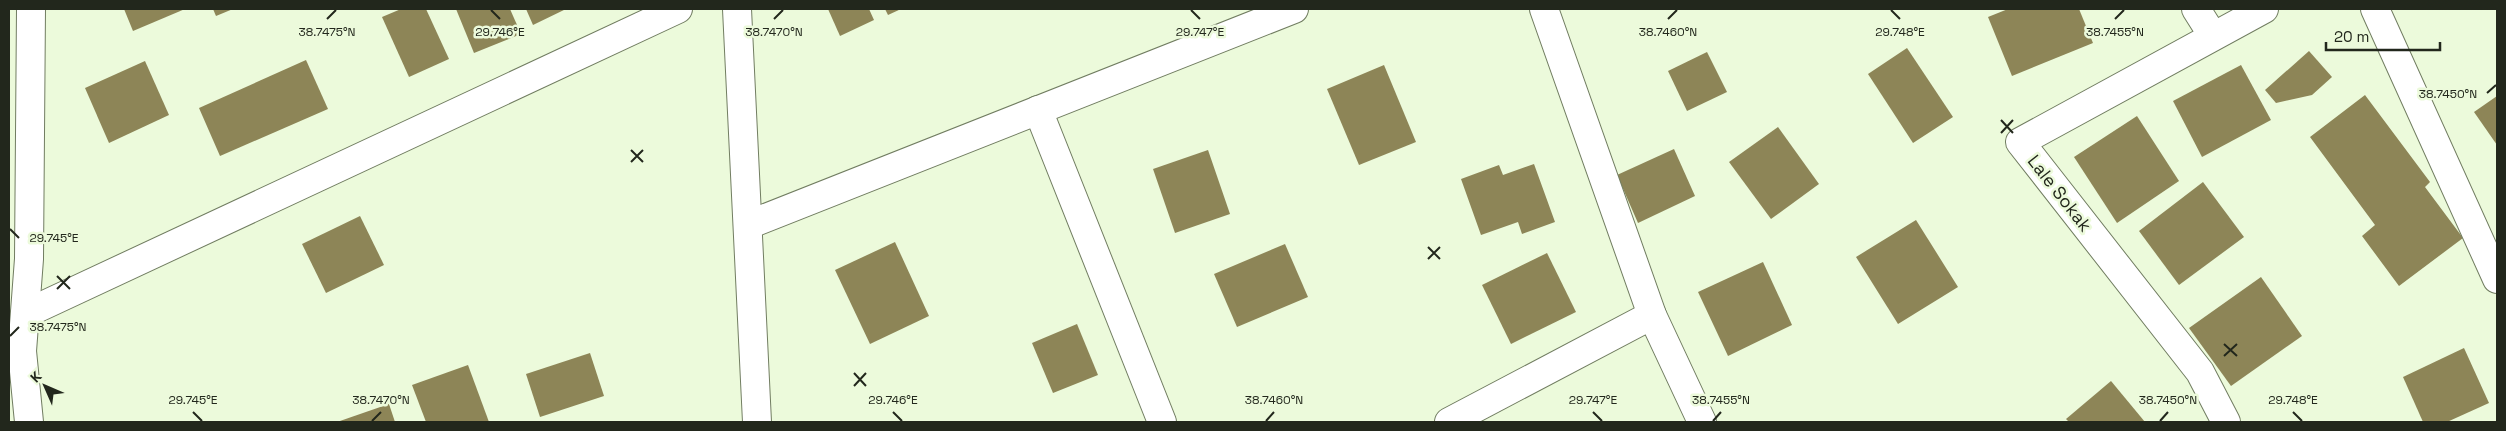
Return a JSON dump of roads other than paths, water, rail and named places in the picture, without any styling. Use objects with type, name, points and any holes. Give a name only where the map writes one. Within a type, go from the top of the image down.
[{"type":"street","points":[[29,422],[22,351],[25,314],[19,256],[31,9]]},
{"type":"street","points":[[25,314],[678,9]]},
{"type":"street","points":[[737,9],[757,422]]},
{"type":"street","points":[[748,225],[1294,9]]},
{"type":"street","points":[[1544,9],[1652,315],[1702,422]]},
{"type":"street","points":[[2196,9],[2213,36]]},
{"type":"street","name":"Lale Sokak","points":[[2226,422],[2200,372],[2020,142],[2264,9]]},
{"type":"street","points":[[2374,9],[2497,279]]},
{"type":"street","points":[[1038,110],[1162,422]]},
{"type":"street","points":[[1449,422],[1652,315]]}]
